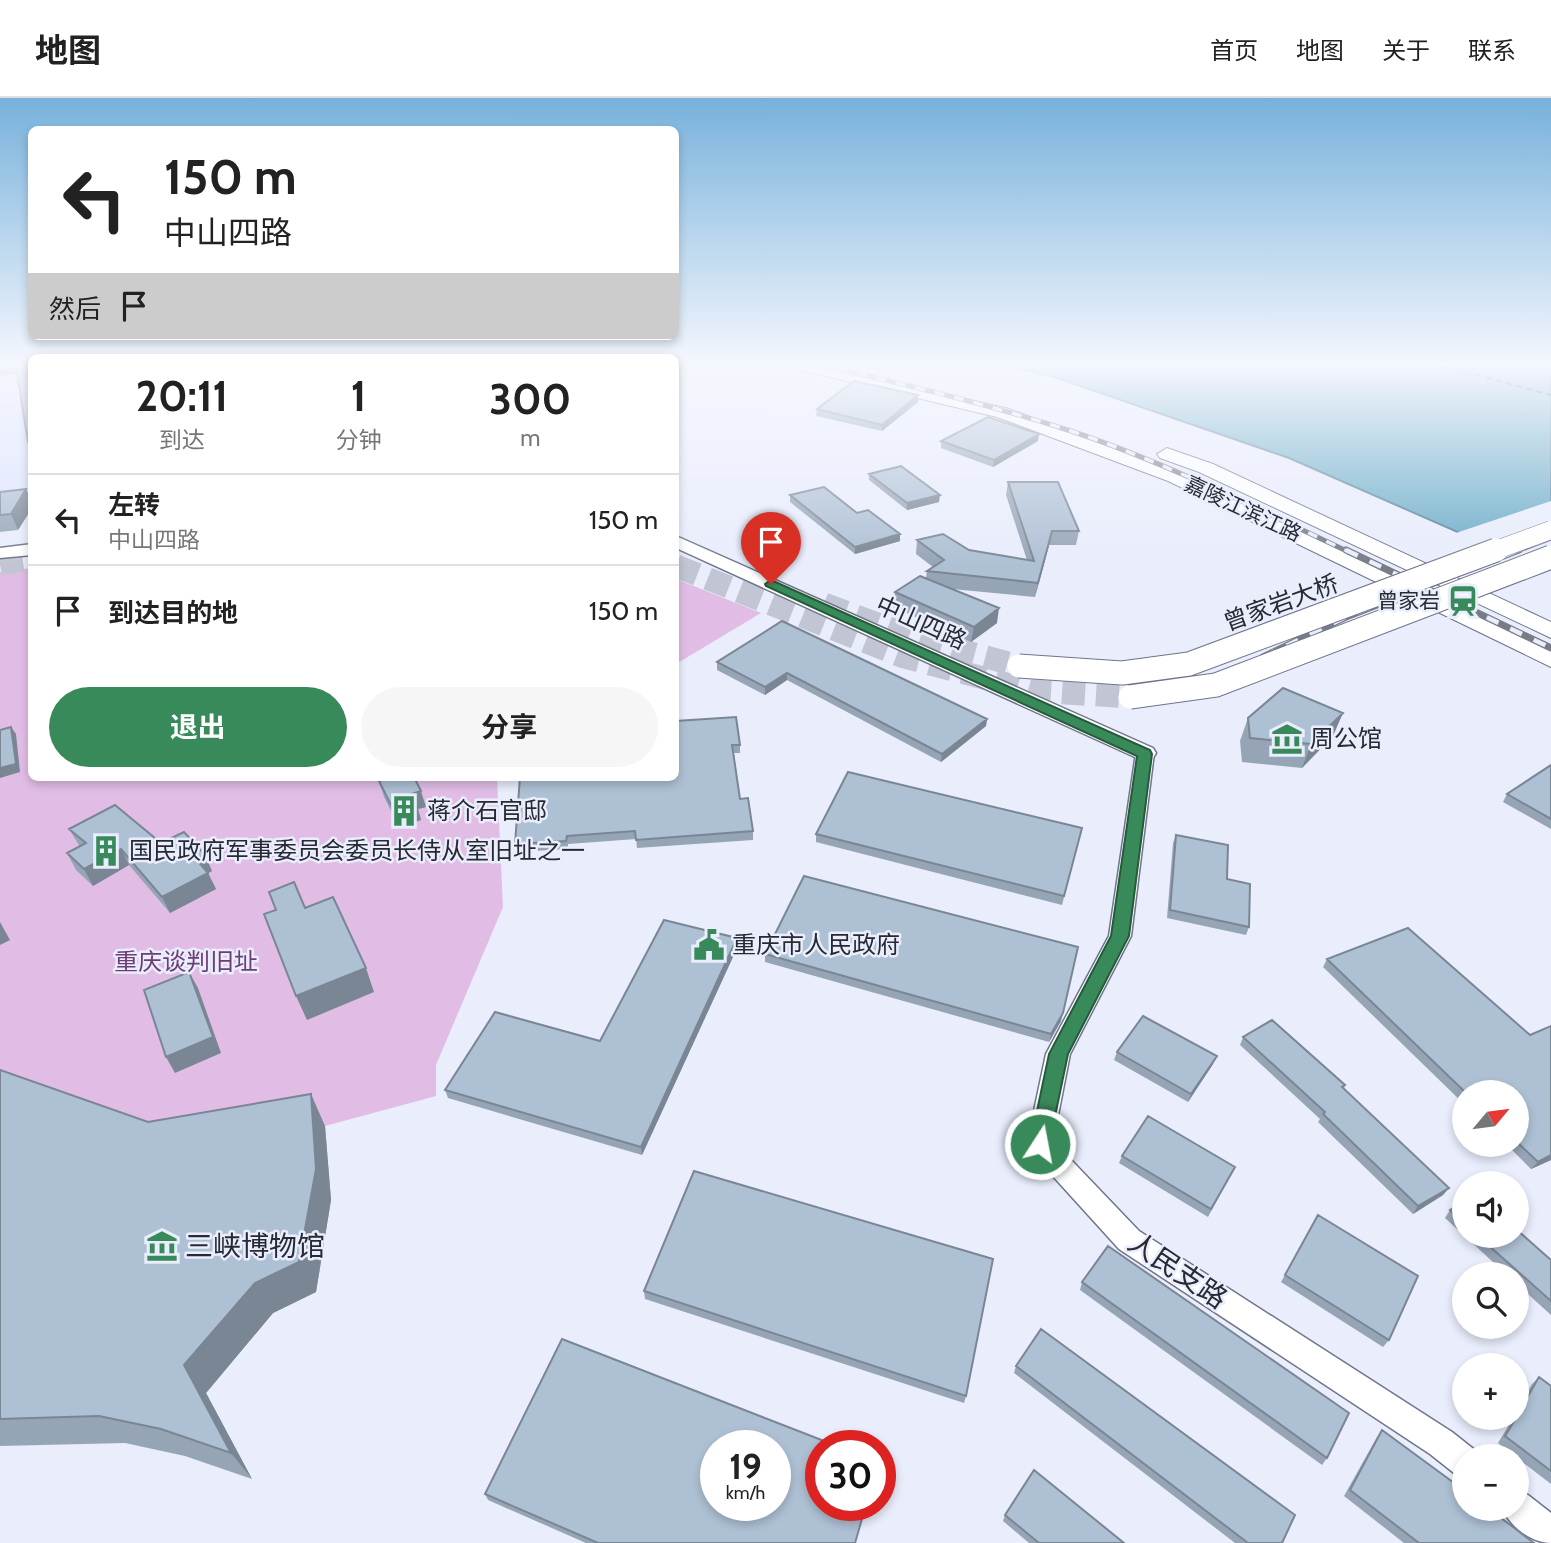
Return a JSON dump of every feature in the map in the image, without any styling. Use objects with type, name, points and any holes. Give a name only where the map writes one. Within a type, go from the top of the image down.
[{"type":"main road","name":"嘉陵江滨江路","points":[[1054,431],[1175,477],[1551,659]]},
{"type":"main road","name":"嘉陵江滨江路","points":[[1100,431],[1206,468],[1551,631]]},
{"type":"main road","name":"曾家岩大桥","points":[[1019,666],[1122,673],[1189,664],[1551,530]]},
{"type":"main road","points":[[1130,697],[1216,685],[1551,557]]},
{"type":"street","name":"中山四路","points":[[679,542],[1145,754]]},
{"type":"street","points":[[0,553],[28,550]]},
{"type":"street","name":"人民支路","points":[[1145,754],[1120,936],[1058,1054],[1040,1144],[1129,1240],[1452,1452]]},
{"type":"street","points":[[1529,1516],[1551,1534]]},
{"type":"shaded area","points":[[0,431],[28,431],[28,498],[0,501]]},
{"type":"green space","name":"重庆谈判旧址","points":[[28,568],[28,781],[497,781],[503,907],[436,1065],[436,1096],[325,1126],[167,1154],[0,1093],[0,572]]},
{"type":"green space","points":[[679,580],[761,613],[679,662]]},
{"type":"water","points":[[1212,431],[1551,431],[1551,573],[1289,458]]},
{"type":"pier","points":[[1551,501],[1551,577],[1453,534]]},
{"type":"building","points":[[960,431],[1031,431],[1039,434],[994,460],[941,441]]},
{"type":"building","points":[[901,466],[940,495],[907,503],[869,474]]},
{"type":"building","points":[[1008,482],[1058,482],[1079,531],[1052,531],[1038,583],[927,571],[944,560],[917,540],[943,534],[969,550],[1034,561]]},
{"type":"building","points":[[824,487],[857,513],[868,510],[900,534],[855,547],[790,495]]},
{"type":"building","points":[[26,489],[11,514],[0,515],[0,492]]},
{"type":"building","points":[[920,576],[999,608],[974,627],[895,592]]},
{"type":"building","points":[[782,621],[987,719],[942,754],[787,673],[765,687],[717,662]]},
{"type":"building","points":[[1283,688],[1343,713],[1311,744],[1250,738],[1248,718]]},
{"type":"building","points":[[736,717],[740,745],[732,745],[740,799],[748,798],[753,831],[636,840],[635,831],[567,836],[566,841],[515,844],[520,781],[679,781],[679,721]]},
{"type":"building","points":[[11,727],[16,764],[0,768],[0,730]]},
{"type":"building","points":[[1551,765],[1551,819],[1507,794]]},
{"type":"building","points":[[848,772],[1082,828],[1064,896],[816,834]]},
{"type":"building","points":[[379,781],[416,781],[421,791],[411,794],[416,804],[394,811]]},
{"type":"building","points":[[115,805],[161,843],[184,832],[205,855],[196,859],[208,873],[162,897],[121,849],[84,869],[67,853],[86,843],[69,829]]},
{"type":"building","points":[[1176,835],[1228,845],[1227,879],[1250,884],[1249,927],[1170,910]]},
{"type":"building","points":[[804,876],[1078,947],[1063,1013],[1051,1034],[765,954]]},
{"type":"building","points":[[294,882],[305,908],[333,897],[366,968],[296,996],[264,914],[276,910],[269,892]]},
{"type":"building","points":[[664,920],[737,938],[641,1147],[445,1090],[495,1012],[600,1041]]},
{"type":"building","points":[[1408,928],[1530,1035],[1551,1026],[1551,1155],[1538,1162],[1530,1154],[1530,1080],[1453,1080],[1327,959]]},
{"type":"building","points":[[189,972],[213,1037],[166,1057],[144,990]]},
{"type":"building","points":[[1143,1016],[1217,1056],[1191,1094],[1117,1052]]},
{"type":"building","points":[[1272,1020],[1345,1085],[1342,1087],[1449,1188],[1418,1206],[1323,1114],[1325,1112],[1243,1037]]},
{"type":"building","name":"三峡博物馆","points":[[0,1070],[148,1122],[311,1094],[316,1169],[299,1262],[255,1283],[184,1365],[231,1453],[161,1429],[99,1416],[0,1419]]},
{"type":"building","points":[[1148,1116],[1235,1167],[1211,1209],[1122,1156]]},
{"type":"building","points":[[694,1171],[993,1259],[966,1396],[644,1291]]},
{"type":"building","points":[[1318,1215],[1418,1276],[1389,1340],[1285,1275]]},
{"type":"building","points":[[1529,1241],[1551,1260],[1551,1301],[1529,1281],[1529,1262],[1507,1262],[1491,1248],[1529,1248]]},
{"type":"building","points":[[1108,1246],[1349,1413],[1327,1458],[1082,1282]]},
{"type":"building","points":[[1041,1329],[1295,1515],[1282,1543],[1248,1543],[1016,1366]]},
{"type":"building","points":[[562,1339],[805,1434],[805,1521],[861,1521],[855,1543],[598,1543],[485,1494]]},
{"type":"building","points":[[1539,1377],[1551,1386],[1551,1471],[1529,1454],[1529,1444],[1516,1444],[1505,1436],[1509,1430],[1529,1430],[1529,1394]]},
{"type":"building","points":[[1382,1430],[1452,1481],[1452,1521],[1505,1521],[1534,1543],[1419,1543],[1350,1490]]},
{"type":"building","points":[[1034,1470],[1124,1543],[1039,1543],[1005,1515]]},
{"type":"tunnel","points":[[0,564],[28,560]]},
{"type":"tunnel","points":[[679,567],[904,657],[1033,691],[1130,697]]},
{"type":"tunnel","points":[[824,604],[915,638],[1019,666]]},
{"type":"railway","points":[[1072,431],[1212,487],[1349,552]]},
{"type":"railway","points":[[1514,552],[1551,538]]},
{"type":"railway","points":[[1346,550],[1423,587]]},
{"type":"railway","points":[[1423,587],[1519,550]]},
{"type":"railway","points":[[1437,593],[1494,571]]},
{"type":"railway","points":[[1263,657],[1346,617],[1423,587]]},
{"type":"railway","points":[[1423,587],[1437,593]]},
{"type":"railway","points":[[1272,667],[1359,624],[1437,593]]},
{"type":"railway","points":[[1437,593],[1551,648]]},
{"type":"place","name":"曾家岩","points":[[1463,601]]},
{"type":"place","name":"周公馆","points":[[1287,739]]},
{"type":"place","name":"蒋介石官邸","points":[[404,811]]},
{"type":"place","name":"国民政府军事委员会委员长侍从室旧址之一","points":[[106,851]]},
{"type":"place","name":"重庆市人民政府","points":[[709,945]]},
{"type":"place","name":"三峡博物馆","points":[[162,1246]]},
{"type":"route","points":[[771,584],[1145,754],[1120,936],[1058,1054],[1040,1144]]}]
